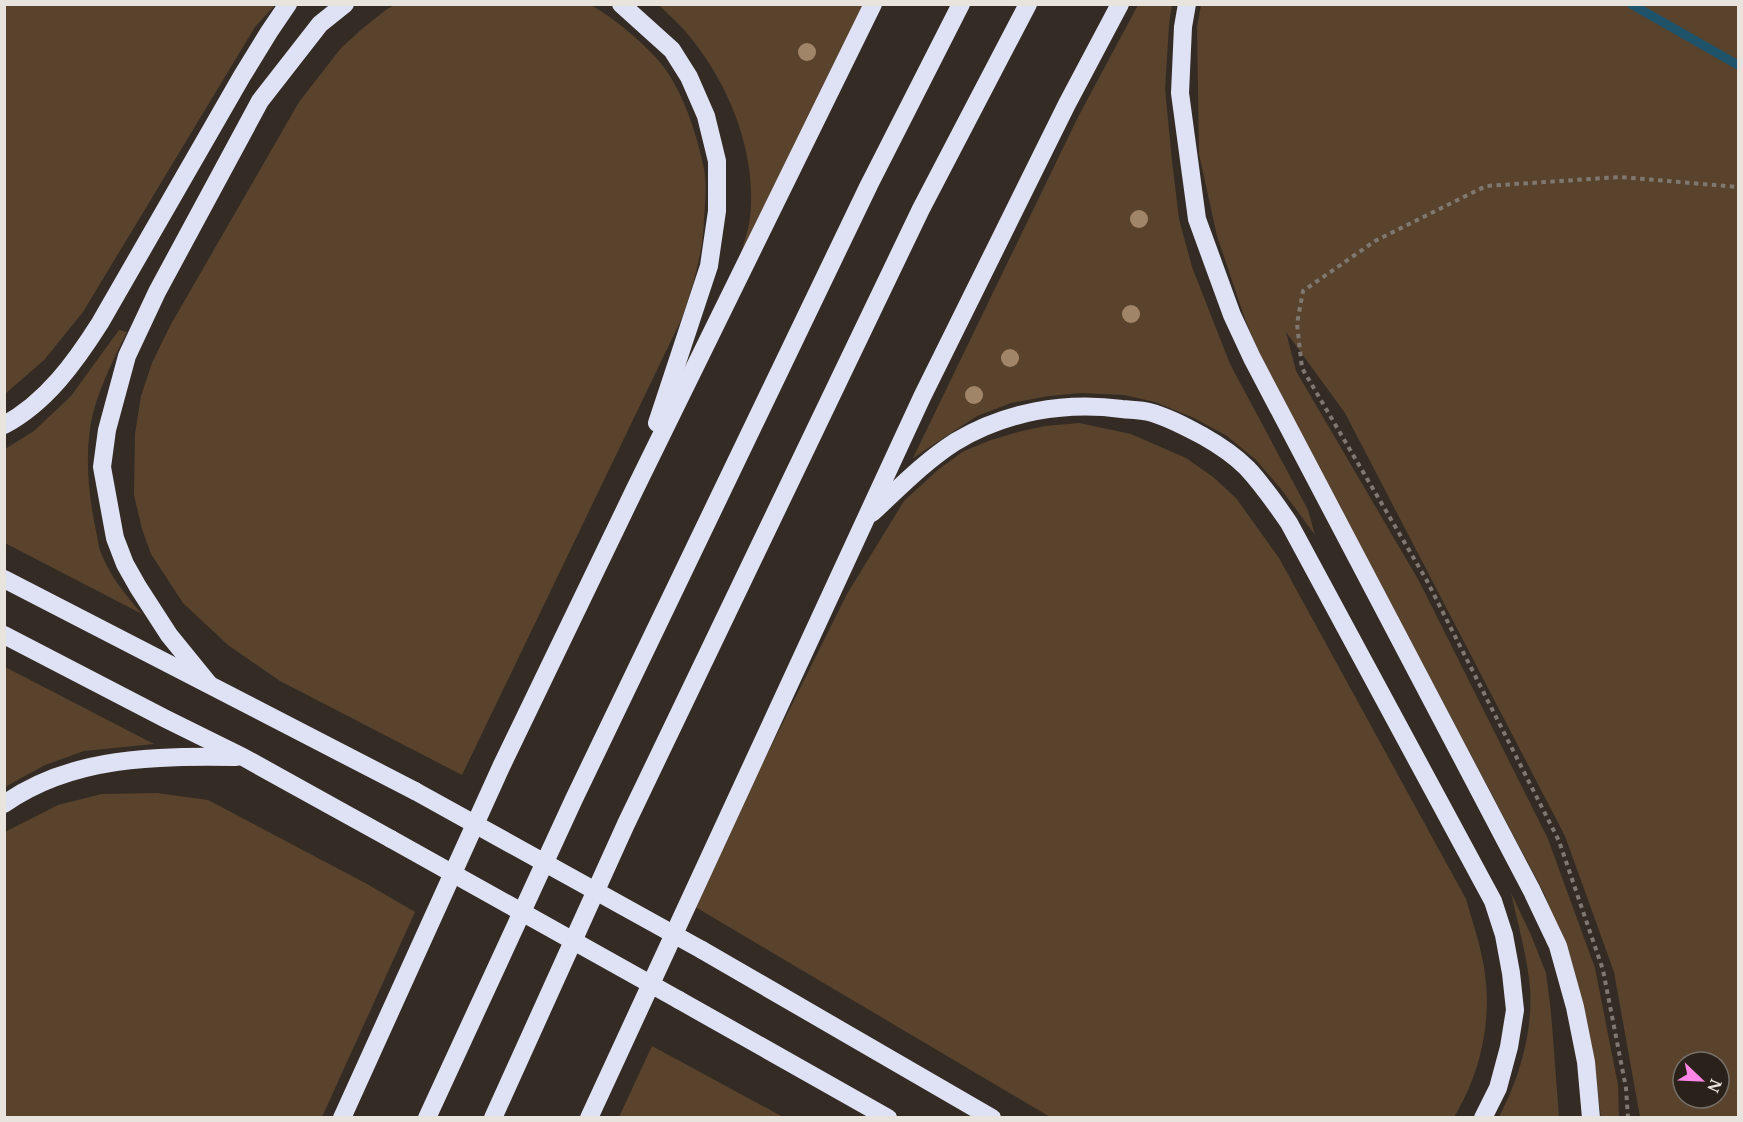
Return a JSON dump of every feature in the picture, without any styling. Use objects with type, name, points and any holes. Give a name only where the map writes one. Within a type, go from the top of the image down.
[{"type":"highway","points":[[4,425],[40,399],[84,348],[242,76],[288,4]]},
{"type":"highway","points":[[208,683],[170,634],[138,587],[118,546],[107,501],[102,467],[107,430],[127,356],[157,292],[260,101],[320,24],[345,4]]},
{"type":"highway","points":[[621,4],[672,50],[689,77],[706,116],[717,160],[717,211],[709,267],[634,491]]},
{"type":"highway","points":[[342,1118],[501,767],[873,4]]},
{"type":"highway","points":[[428,1118],[573,799],[869,185],[961,4]]},
{"type":"highway","points":[[493,1118],[626,824],[921,209],[1028,4]]},
{"type":"highway","points":[[589,1118],[922,397],[1051,135],[1120,4]]},
{"type":"highway","points":[[1187,4],[1183,27],[1180,93],[1197,219],[1214,266],[1232,315],[1252,358],[1532,891],[1558,946],[1575,1007],[1586,1062],[1591,1118]]},
{"type":"highway","points":[[864,520],[929,460],[957,441],[1013,416],[1050,409],[1081,406],[1149,412],[1187,427],[1219,445],[1246,467],[1289,523],[1493,901],[1504,934],[1515,1010],[1509,1047],[1498,1088],[1483,1118]]},
{"type":"highway","points":[[4,579],[415,791],[702,950],[992,1118]]},
{"type":"highway","points":[[4,635],[243,757],[888,1118]]},
{"type":"highway","points":[[4,804],[52,777],[116,761],[174,757],[243,757]]},
{"type":"path","points":[[1628,1118],[1626,1088],[1603,970],[1558,841],[1426,579],[1302,368],[1298,324],[1303,291],[1375,241],[1486,186],[1620,177],[1738,187]]},
{"type":"shaded area","points":[[5,4],[275,5],[255,27],[83,312],[44,360],[5,394]]},
{"type":"shaded area","points":[[397,4],[591,5],[635,37],[667,71],[687,112],[705,175],[700,257],[682,318],[462,775],[280,681],[228,645],[183,603],[151,554],[134,495],[135,434],[141,396],[152,363],[170,326],[299,102],[341,48],[387,9]]},
{"type":"shaded area","points":[[659,5],[863,5],[735,272],[749,225],[751,195],[750,172],[739,125],[720,81],[708,61],[686,32]]},
{"type":"shaded area","points":[[1138,5],[1172,5],[1165,89],[1179,219],[1192,267],[1230,364],[1308,510],[1315,535],[1256,460],[1227,436],[1194,418],[1155,402],[1124,395],[1081,393],[1011,403],[977,416],[913,458],[1078,117]]},
{"type":"shaded area","points":[[1201,5],[1738,5],[1738,1117],[1640,1117],[1614,972],[1565,836],[1345,413],[1286,332],[1296,371],[1419,581],[1548,839],[1595,968],[1618,1085],[1619,1117],[1601,1117],[1595,1070],[1564,945],[1544,893],[1261,359],[1217,236],[1199,154],[1197,27]]},
{"type":"shaded area","points":[[119,330],[127,332],[100,392],[90,427],[89,487],[100,551],[124,593],[142,614],[5,543],[5,449],[34,431],[71,396]]},
{"type":"shaded area","points":[[1079,423],[1131,434],[1186,458],[1213,477],[1236,498],[1279,558],[1466,899],[1484,965],[1487,1012],[1477,1067],[1454,1117],[1050,1117],[692,905],[847,594],[904,501],[939,469],[964,451],[1018,432],[1045,426]]},
{"type":"shaded area","points":[[5,667],[154,744],[84,751],[45,765],[5,787]]},
{"type":"shaded area","points":[[157,793],[208,800],[415,912],[322,1117],[5,1117],[5,832],[58,805],[102,794]]},
{"type":"shaded area","points":[[1511,893],[1546,973],[1559,1117],[1499,1117],[1513,1087],[1523,1055],[1530,1005],[1527,964]]},
{"type":"shaded area","points":[[652,1046],[783,1117],[619,1117]]},
{"type":"waterway","points":[[1631,4],[1738,65]]}]
